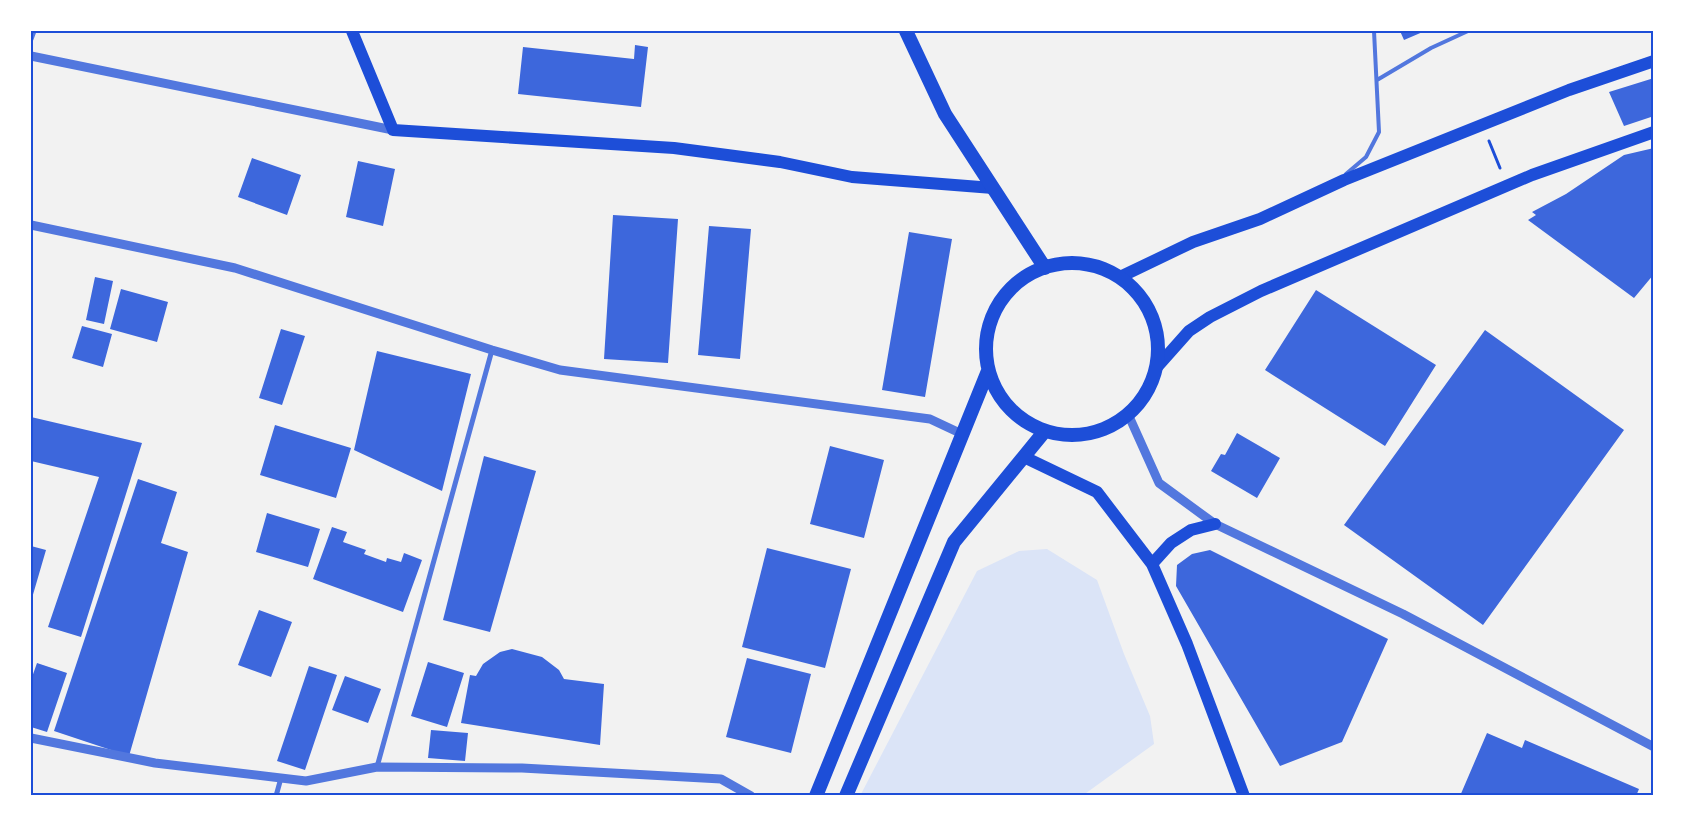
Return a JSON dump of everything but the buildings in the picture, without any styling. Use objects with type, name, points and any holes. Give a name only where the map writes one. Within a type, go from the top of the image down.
[{"type":"highway","points":[[906,31],[944,114],[1045,268]]},
{"type":"highway","points":[[1078,263],[1100,267],[1120,277],[1139,294],[1152,316],[1158,341],[1156,366],[1150,388],[1137,406],[1121,421],[1101,431],[1072,436],[1044,432],[1019,418],[999,397],[988,371],[986,342],[989,326],[1004,296],[1015,284],[1034,272],[1055,265],[1078,263]]},
{"type":"highway","points":[[816,796],[988,371]]},
{"type":"highway","points":[[846,796],[954,542],[1044,432]]},
{"type":"main road","points":[[352,31],[393,130],[674,148],[780,162],[852,177],[993,188]]},
{"type":"main road","points":[[1120,277],[1193,242],[1260,219],[1333,185],[1569,90],[1654,61]]},
{"type":"main road","points":[[1156,366],[1189,331],[1210,316],[1261,291],[1532,175],[1654,132]]},
{"type":"main road","points":[[1024,457],[1097,492],[1152,564],[1187,644],[1244,796]]},
{"type":"main road","points":[[1152,564],[1171,543],[1191,530],[1215,524]]},
{"type":"street","points":[[31,39],[34,31]]},
{"type":"street","points":[[31,56],[393,130]]},
{"type":"street","points":[[31,225],[236,268],[560,370],[930,419],[962,434]]},
{"type":"street","points":[[377,767],[492,350]]},
{"type":"street","points":[[1128,414],[1159,483],[1215,524],[1402,614],[1654,747]]},
{"type":"street","points":[[32,741],[155,763],[306,781],[377,767],[522,768],[721,779],[751,796]]},
{"type":"street","points":[[276,796],[281,778]]},
{"type":"lane","points":[[1333,185],[1366,157],[1379,132],[1374,31]]},
{"type":"lane","points":[[1377,80],[1431,48],[1468,31]]},
{"type":"path","points":[[1488,139],[1503,175]]},
{"type":"shaded area","points":[[1047,549],[1097,580],[1124,654],[1150,716],[1154,744],[1082,796],[860,796],[977,571],[1019,551]]}]
